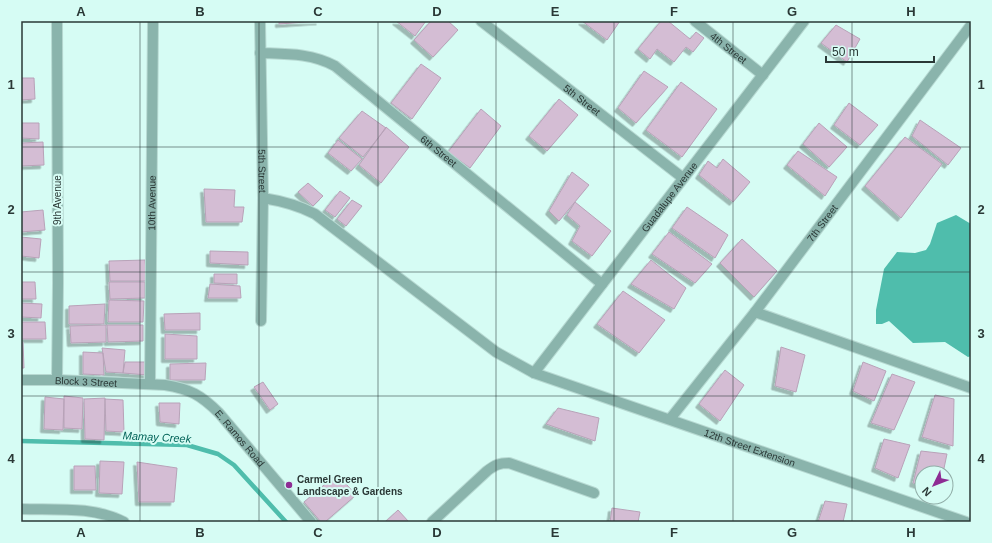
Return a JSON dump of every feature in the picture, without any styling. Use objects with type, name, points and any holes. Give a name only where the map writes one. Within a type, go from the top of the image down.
[{"type":"street","name":"9th Avenue","points":[[57,21],[57,380]]},
{"type":"street","name":"10th Avenue","points":[[150,384],[153,21]]},
{"type":"street","name":"5th Street","points":[[260,21],[263,198],[261,321]]},
{"type":"street","name":"5th Street","points":[[481,21],[683,178]]},
{"type":"street","name":"4th Street","points":[[695,21],[763,75]]},
{"type":"street","name":"Guadalupe Avenue","points":[[534,373],[804,21]]},
{"type":"street","name":"7th Street","points":[[670,419],[755,312],[971,25]]},
{"type":"street","name":"6th Street","points":[[260,53],[304,55],[325,61],[335,66],[602,284]]},
{"type":"street","points":[[263,198],[286,202],[302,207],[315,214],[496,352],[534,373]]},
{"type":"street","points":[[755,312],[971,388]]},
{"type":"street","name":"12th Street Extension","points":[[534,373],[966,522]]},
{"type":"street","name":"Block 3 Street","points":[[21,380],[150,384]]},
{"type":"street","name":"E. Ramos Road","points":[[150,384],[182,388],[194,393],[209,403],[227,422],[311,522]]},
{"type":"street","points":[[432,522],[487,471],[495,465],[501,463],[509,463],[594,493]]},
{"type":"street","points":[[21,509],[84,510],[114,517],[124,522]]},
{"type":"shaded area","points":[[956,215],[971,224],[971,356],[968,357],[945,342],[913,343],[889,321],[882,324],[876,324],[876,310],[884,269],[897,252],[915,253],[926,250],[930,244],[937,223]]},
{"type":"building","points":[[279,21],[320,21],[279,24]]},
{"type":"building","points":[[396,21],[426,21],[415,36]]},
{"type":"building","points":[[431,21],[448,21],[458,30],[433,57],[414,40]]},
{"type":"building","points":[[582,21],[620,21],[607,40]]},
{"type":"building","points":[[661,21],[668,21],[690,39],[696,32],[704,38],[693,52],[686,47],[674,62],[657,49],[650,59],[638,49]]},
{"type":"building","points":[[836,25],[860,39],[847,62],[821,43]]},
{"type":"building","points":[[421,64],[441,78],[412,119],[391,103]]},
{"type":"building","points":[[644,71],[668,87],[636,123],[618,108]]},
{"type":"building","points":[[21,78],[34,78],[35,99],[21,100]]},
{"type":"building","points":[[681,82],[717,109],[682,157],[646,130]]},
{"type":"building","points":[[559,99],[578,115],[547,151],[529,136]]},
{"type":"building","points":[[849,103],[878,125],[860,145],[834,125]]},
{"type":"building","points":[[481,109],[501,126],[470,168],[448,152]]},
{"type":"building","points":[[362,111],[386,128],[363,157],[339,138]]},
{"type":"building","points":[[920,120],[961,148],[948,165],[912,136]]},
{"type":"building","points":[[21,123],[39,123],[39,139],[21,138]]},
{"type":"building","points":[[819,123],[847,147],[829,167],[803,144]]},
{"type":"building","points":[[386,127],[409,147],[381,183],[359,165]]},
{"type":"building","points":[[905,137],[942,164],[901,218],[865,186]]},
{"type":"building","points":[[338,140],[362,159],[351,171],[328,153]]},
{"type":"building","points":[[43,142],[44,165],[21,166],[21,143]]},
{"type":"building","points":[[798,151],[837,177],[825,196],[787,165]]},
{"type":"building","points":[[723,159],[750,182],[733,202],[699,175],[708,161],[717,168]]},
{"type":"building","points":[[572,172],[589,185],[559,221],[549,211]]},
{"type":"building","points":[[308,183],[323,196],[313,206],[298,192]]},
{"type":"building","points":[[204,189],[235,190],[234,207],[244,207],[242,222],[206,222]]},
{"type":"building","points":[[340,191],[350,198],[335,217],[325,210]]},
{"type":"building","points":[[352,200],[362,206],[346,226],[337,219]]},
{"type":"building","points":[[575,202],[611,231],[592,256],[572,241],[580,226],[567,215]]},
{"type":"building","points":[[687,207],[728,235],[715,258],[672,228]]},
{"type":"building","points":[[43,210],[45,230],[21,232],[21,212]]},
{"type":"building","points":[[669,232],[712,264],[695,283],[652,254]]},
{"type":"building","points":[[21,237],[41,239],[39,258],[21,256]]},
{"type":"building","points":[[742,239],[777,271],[754,297],[720,263]]},
{"type":"building","points":[[210,251],[248,252],[248,265],[210,263]]},
{"type":"building","points":[[145,260],[147,281],[110,281],[109,261]]},
{"type":"building","points":[[651,260],[686,288],[674,309],[631,284]]},
{"type":"building","points":[[214,274],[237,274],[237,284],[214,283]]},
{"type":"building","points":[[21,282],[35,282],[36,299],[21,299]]},
{"type":"building","points":[[109,282],[145,282],[145,298],[110,299]]},
{"type":"building","points":[[210,284],[240,286],[241,298],[208,298]]},
{"type":"building","points":[[623,291],[665,320],[639,353],[597,324]]},
{"type":"building","points":[[109,300],[144,301],[143,322],[108,322]]},
{"type":"building","points":[[21,303],[42,304],[41,318],[21,317]]},
{"type":"building","points":[[105,304],[104,324],[69,324],[69,306]]},
{"type":"building","points":[[200,313],[200,330],[165,330],[164,314]]},
{"type":"building","points":[[21,322],[45,322],[46,339],[21,339]]},
{"type":"building","points":[[106,325],[106,342],[71,343],[70,326]]},
{"type":"building","points":[[107,325],[143,325],[143,341],[108,342]]},
{"type":"building","points":[[165,334],[197,336],[197,359],[165,359]]},
{"type":"building","points":[[21,342],[23,342],[24,368],[21,368]]},
{"type":"building","points":[[781,347],[805,355],[796,392],[775,386]]},
{"type":"building","points":[[102,348],[125,350],[123,373],[106,372]]},
{"type":"building","points":[[83,352],[103,353],[104,375],[83,374]]},
{"type":"building","points":[[125,362],[147,362],[147,375],[123,373]]},
{"type":"building","points":[[863,362],[886,371],[874,401],[853,391]]},
{"type":"building","points":[[206,363],[205,380],[170,380],[170,364]]},
{"type":"building","points":[[725,370],[744,385],[720,421],[699,404]]},
{"type":"building","points":[[892,374],[915,382],[894,430],[871,423]]},
{"type":"building","points":[[263,382],[278,404],[270,410],[254,387]]},
{"type":"building","points":[[935,395],[954,399],[953,446],[922,437]]},
{"type":"building","points":[[64,396],[83,398],[82,429],[64,428]]},
{"type":"building","points":[[45,397],[64,399],[63,430],[44,429]]},
{"type":"building","points":[[105,398],[104,440],[85,439],[84,399]]},
{"type":"building","points":[[105,399],[123,400],[124,432],[106,431]]},
{"type":"building","points":[[159,403],[180,403],[179,424],[160,422]]},
{"type":"building","points":[[558,408],[599,418],[595,441],[546,424]]},
{"type":"building","points":[[884,439],[910,445],[898,478],[875,468]]},
{"type":"building","points":[[921,451],[947,454],[945,465],[918,465]]},
{"type":"building","points":[[100,461],[124,462],[122,494],[99,493]]},
{"type":"building","points":[[137,462],[177,468],[174,502],[139,502]]},
{"type":"building","points":[[74,466],[95,466],[96,490],[74,490]]},
{"type":"building","points":[[337,474],[356,495],[325,522],[321,522],[304,502]]},
{"type":"building","points":[[825,501],[847,504],[843,522],[818,522]]},
{"type":"building","points":[[612,508],[640,512],[638,522],[610,522]]},
{"type":"building","points":[[398,510],[409,522],[385,522]]},
{"type":"waterway","name":"Mamay Creek","points":[[21,441],[187,445],[218,454],[234,465],[286,522]]},
{"type":"place","name":"Carmel Green Landscape & Gardens","points":[[289,485]]}]
